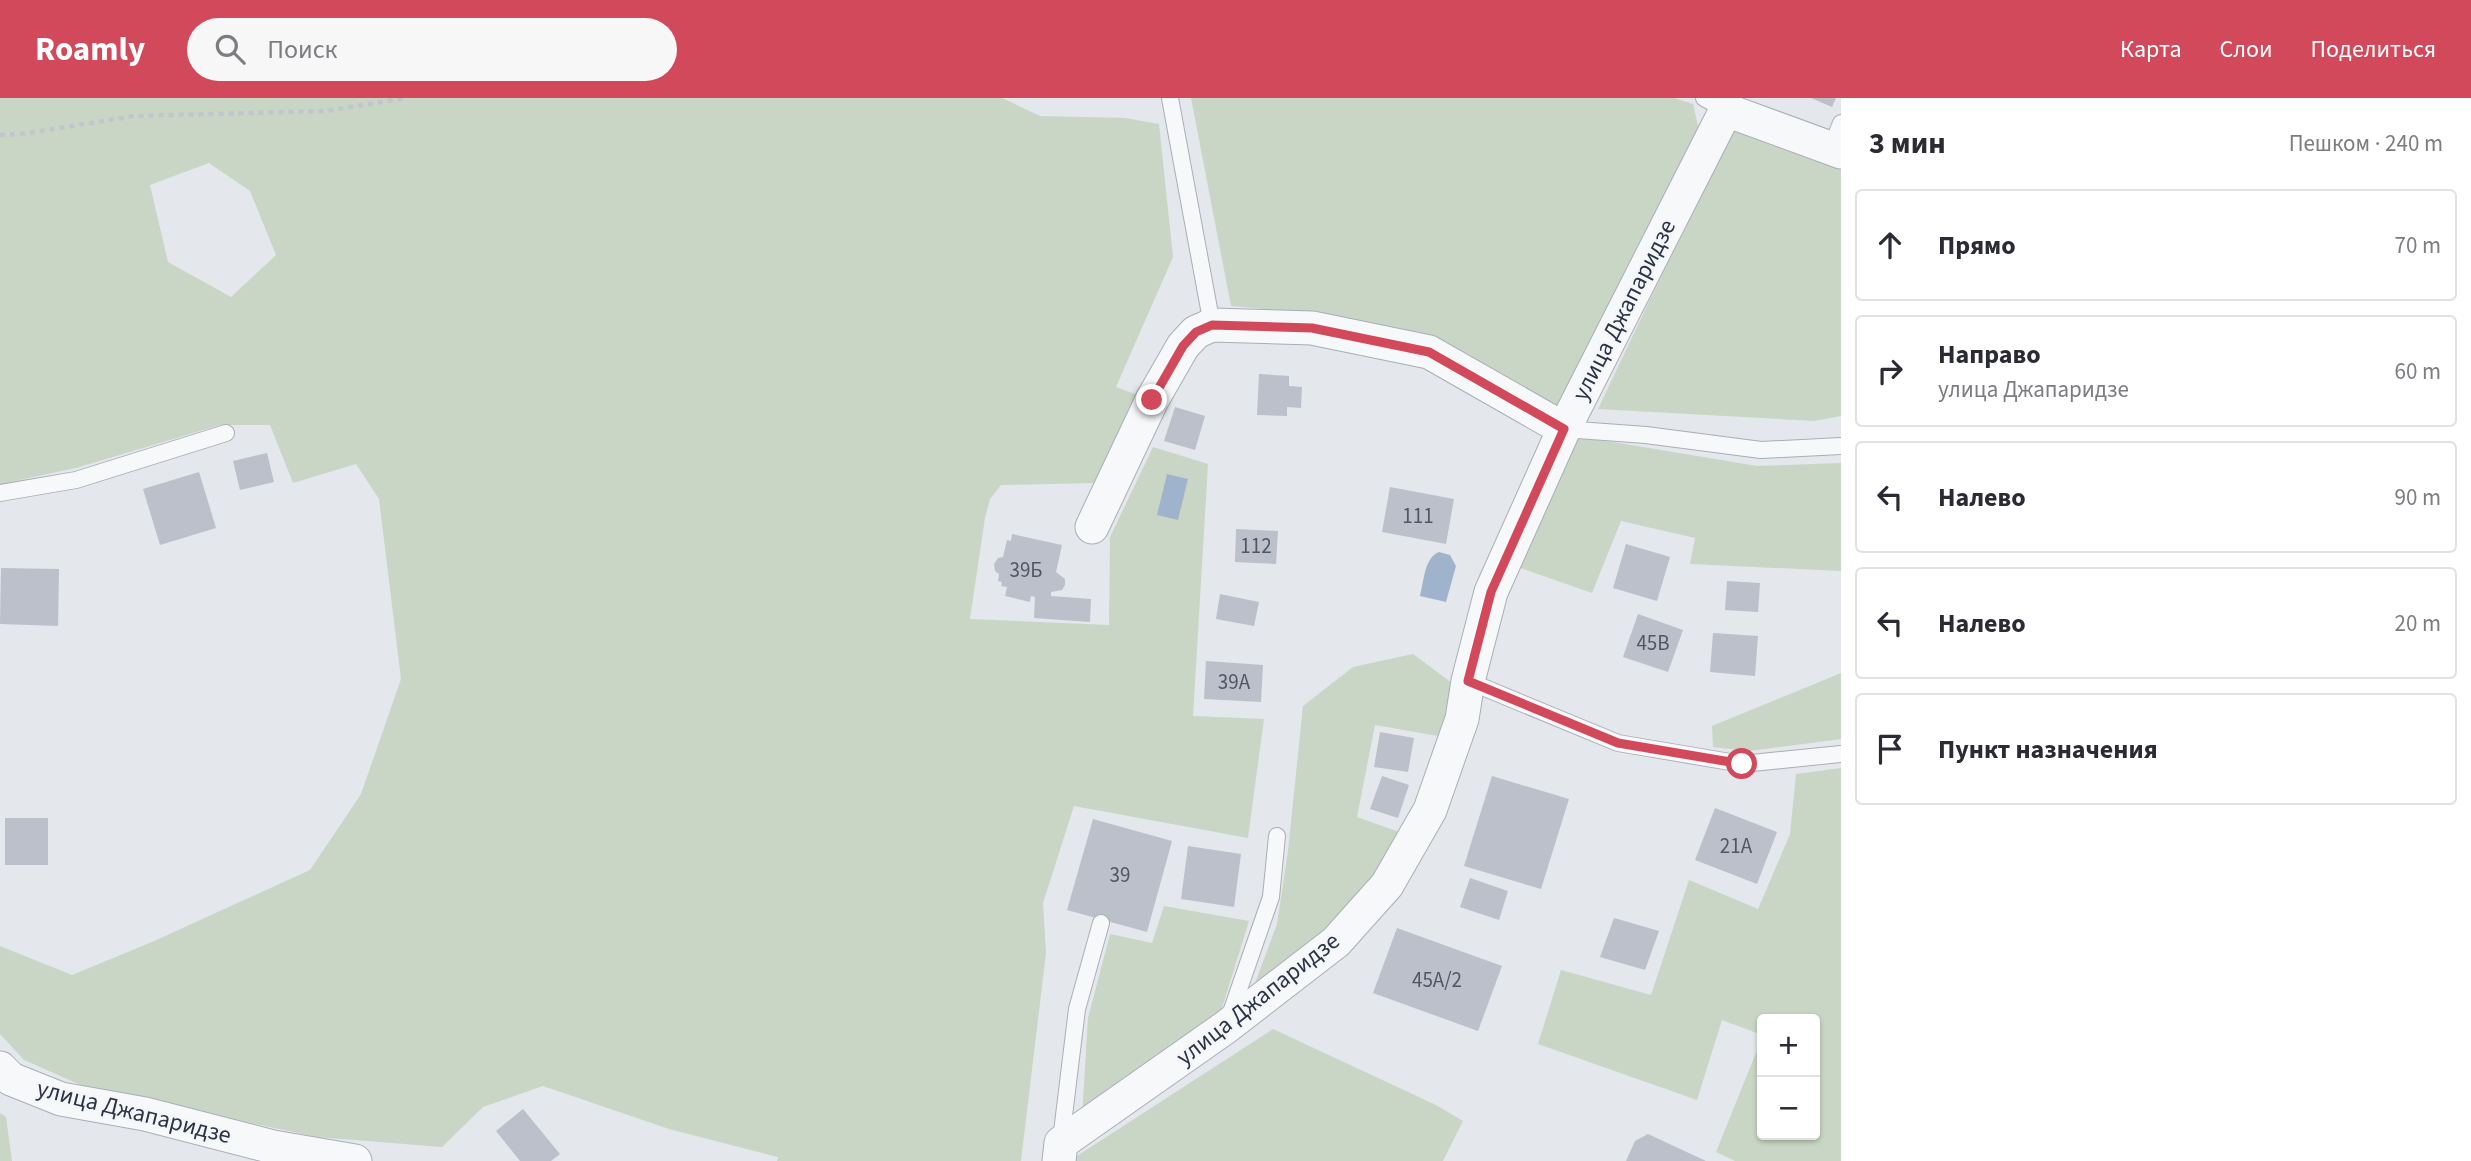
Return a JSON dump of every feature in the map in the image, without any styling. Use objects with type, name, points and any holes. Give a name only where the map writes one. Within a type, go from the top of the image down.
[{"type":"street","name":"улица Джапаридзе","points":[[1060,1152],[1336,942],[1387,885],[1430,810],[1462,719],[1468,681],[1491,592],[1715,104],[1838,141]]},
{"type":"street","points":[[1092,527],[1152,400],[1183,346],[1196,332],[1212,325],[1312,328],[1429,352],[1564,429]]},
{"type":"street","name":"улица Джапаридзе","points":[[0,1068],[11,1079],[61,1099],[145,1114],[273,1147],[355,1161]]},
{"type":"lane","points":[[1170,98],[1212,325]]},
{"type":"lane","points":[[1564,429],[1646,435],[1761,450],[1841,446]]},
{"type":"lane","points":[[0,493],[76,480],[226,433]]},
{"type":"lane","points":[[1468,681],[1618,743],[1742,764],[1841,754]]},
{"type":"lane","points":[[1226,1027],[1271,897],[1277,836]]},
{"type":"lane","points":[[1060,1152],[1077,1009],[1101,923]]},
{"type":"path","points":[[0,135],[134,116],[326,111],[406,98]]},
{"type":"green space","points":[[0,98],[1002,98],[1040,116],[1125,118],[1159,124],[1173,257],[1116,387],[1143,397],[1096,483],[1001,485],[990,499],[970,619],[1109,625],[1110,537],[1153,447],[1208,464],[1193,716],[1264,719],[1248,838],[1074,806],[1043,903],[1046,953],[1021,1161],[777,1161],[778,1157],[669,1129],[543,1086],[483,1107],[442,1147],[317,1137],[92,1090],[24,1060],[0,1034],[0,946],[72,975],[310,870],[361,794],[401,679],[379,499],[356,464],[293,483],[270,425],[220,425],[76,468],[0,484]],"holes":[[[209,163],[250,191],[276,255],[231,297],[168,262],[150,185]]]},
{"type":"green space","points":[[1191,98],[1674,98],[1693,104],[1700,135],[1558,408],[1320,314],[1231,306]]},
{"type":"green space","points":[[1732,127],[1841,166],[1841,416],[1814,421],[1598,409]]},
{"type":"green space","points":[[1572,437],[1757,466],[1841,463],[1841,571],[1690,564],[1695,538],[1621,521],[1592,593],[1515,566]]},
{"type":"green space","points":[[1413,654],[1452,683],[1444,737],[1375,725],[1357,817],[1402,833],[1346,915],[1254,986],[1277,924],[1288,851],[1303,706],[1353,667]]},
{"type":"green space","points":[[1841,673],[1841,739],[1749,751],[1713,747],[1712,726]]},
{"type":"green space","points":[[1841,768],[1841,1161],[1735,1161],[1716,1152],[1757,1050],[1757,1140],[1820,1140],[1820,1014],[1757,1014],[1757,1033],[1722,1020],[1697,1100],[1538,1044],[1561,970],[1651,995],[1689,880],[1758,909],[1790,834],[1796,774]]},
{"type":"green space","points":[[1164,906],[1249,921],[1218,1021],[1082,1117],[1088,1018],[1110,934],[1152,943]]},
{"type":"green space","points":[[1273,1029],[1436,1105],[1463,1121],[1443,1161],[1076,1161],[1077,1156]]},
{"type":"green space","points":[[0,1113],[6,1117],[12,1161],[0,1161]]},
{"type":"water","points":[[1167,474],[1188,479],[1178,520],[1157,515]]},
{"type":"water","points":[[1439,552],[1450,555],[1456,566],[1446,602],[1420,596],[1427,565]]},
{"type":"building","points":[[1811,98],[1836,98],[1832,107]]},
{"type":"building","points":[[1259,374],[1289,376],[1289,386],[1302,387],[1301,408],[1287,407],[1287,416],[1257,415]]},
{"type":"building","points":[[1175,407],[1205,416],[1195,450],[1164,441]]},
{"type":"building","points":[[267,453],[274,482],[240,490],[233,461]]},
{"type":"building","points":[[199,472],[216,528],[160,545],[143,489]]},
{"type":"building","points":[[1390,487],[1454,499],[1446,544],[1382,532]]},
{"type":"building","points":[[1236,529],[1278,531],[1276,564],[1235,562]]},
{"type":"building","points":[[1012,534],[1062,545],[1056,572],[1065,579],[1065,585],[1062,590],[1051,592],[1051,596],[1091,599],[1090,622],[1034,618],[1035,597],[1031,596],[1030,602],[1005,596],[1007,587],[1001,586],[1002,582],[998,581],[999,574],[995,571],[994,564],[998,558],[1003,557],[1007,540],[1011,541]]},
{"type":"building","points":[[1626,544],[1670,557],[1657,601],[1613,588]]},
{"type":"building","points":[[1,568],[59,569],[58,626],[0,624]]},
{"type":"building","points":[[1727,581],[1760,583],[1758,612],[1725,610]]},
{"type":"building","points":[[1220,594],[1259,602],[1254,626],[1216,619]]},
{"type":"building","points":[[1638,614],[1683,630],[1668,672],[1623,657]]},
{"type":"building","points":[[1713,633],[1758,636],[1755,676],[1710,672]]},
{"type":"building","points":[[1206,661],[1263,665],[1261,702],[1204,699]]},
{"type":"building","points":[[1380,732],[1414,738],[1408,772],[1374,767]]},
{"type":"building","points":[[1382,776],[1409,785],[1398,818],[1370,809]]},
{"type":"building","points":[[1492,776],[1569,799],[1541,889],[1464,866]]},
{"type":"building","points":[[1715,808],[1777,832],[1757,884],[1695,860]]},
{"type":"building","points":[[5,818],[48,818],[48,865],[5,865]]},
{"type":"building","points":[[1093,819],[1172,841],[1147,932],[1067,910]]},
{"type":"building","points":[[1188,846],[1241,854],[1234,907],[1181,899]]},
{"type":"building","points":[[1470,878],[1508,891],[1499,920],[1460,907]]},
{"type":"building","points":[[1614,918],[1659,931],[1645,970],[1600,957]]},
{"type":"building","points":[[1397,928],[1502,966],[1478,1031],[1373,993]]},
{"type":"building","points":[[523,1109],[560,1154],[551,1161],[520,1161],[496,1131]]},
{"type":"building","points":[[1648,1134],[1706,1161],[1626,1161],[1635,1141]]},
{"type":"route","points":[[1152,400],[1183,346],[1196,332],[1212,325],[1312,328],[1429,352],[1564,429],[1491,592],[1468,681],[1618,743],[1742,764]]}]
